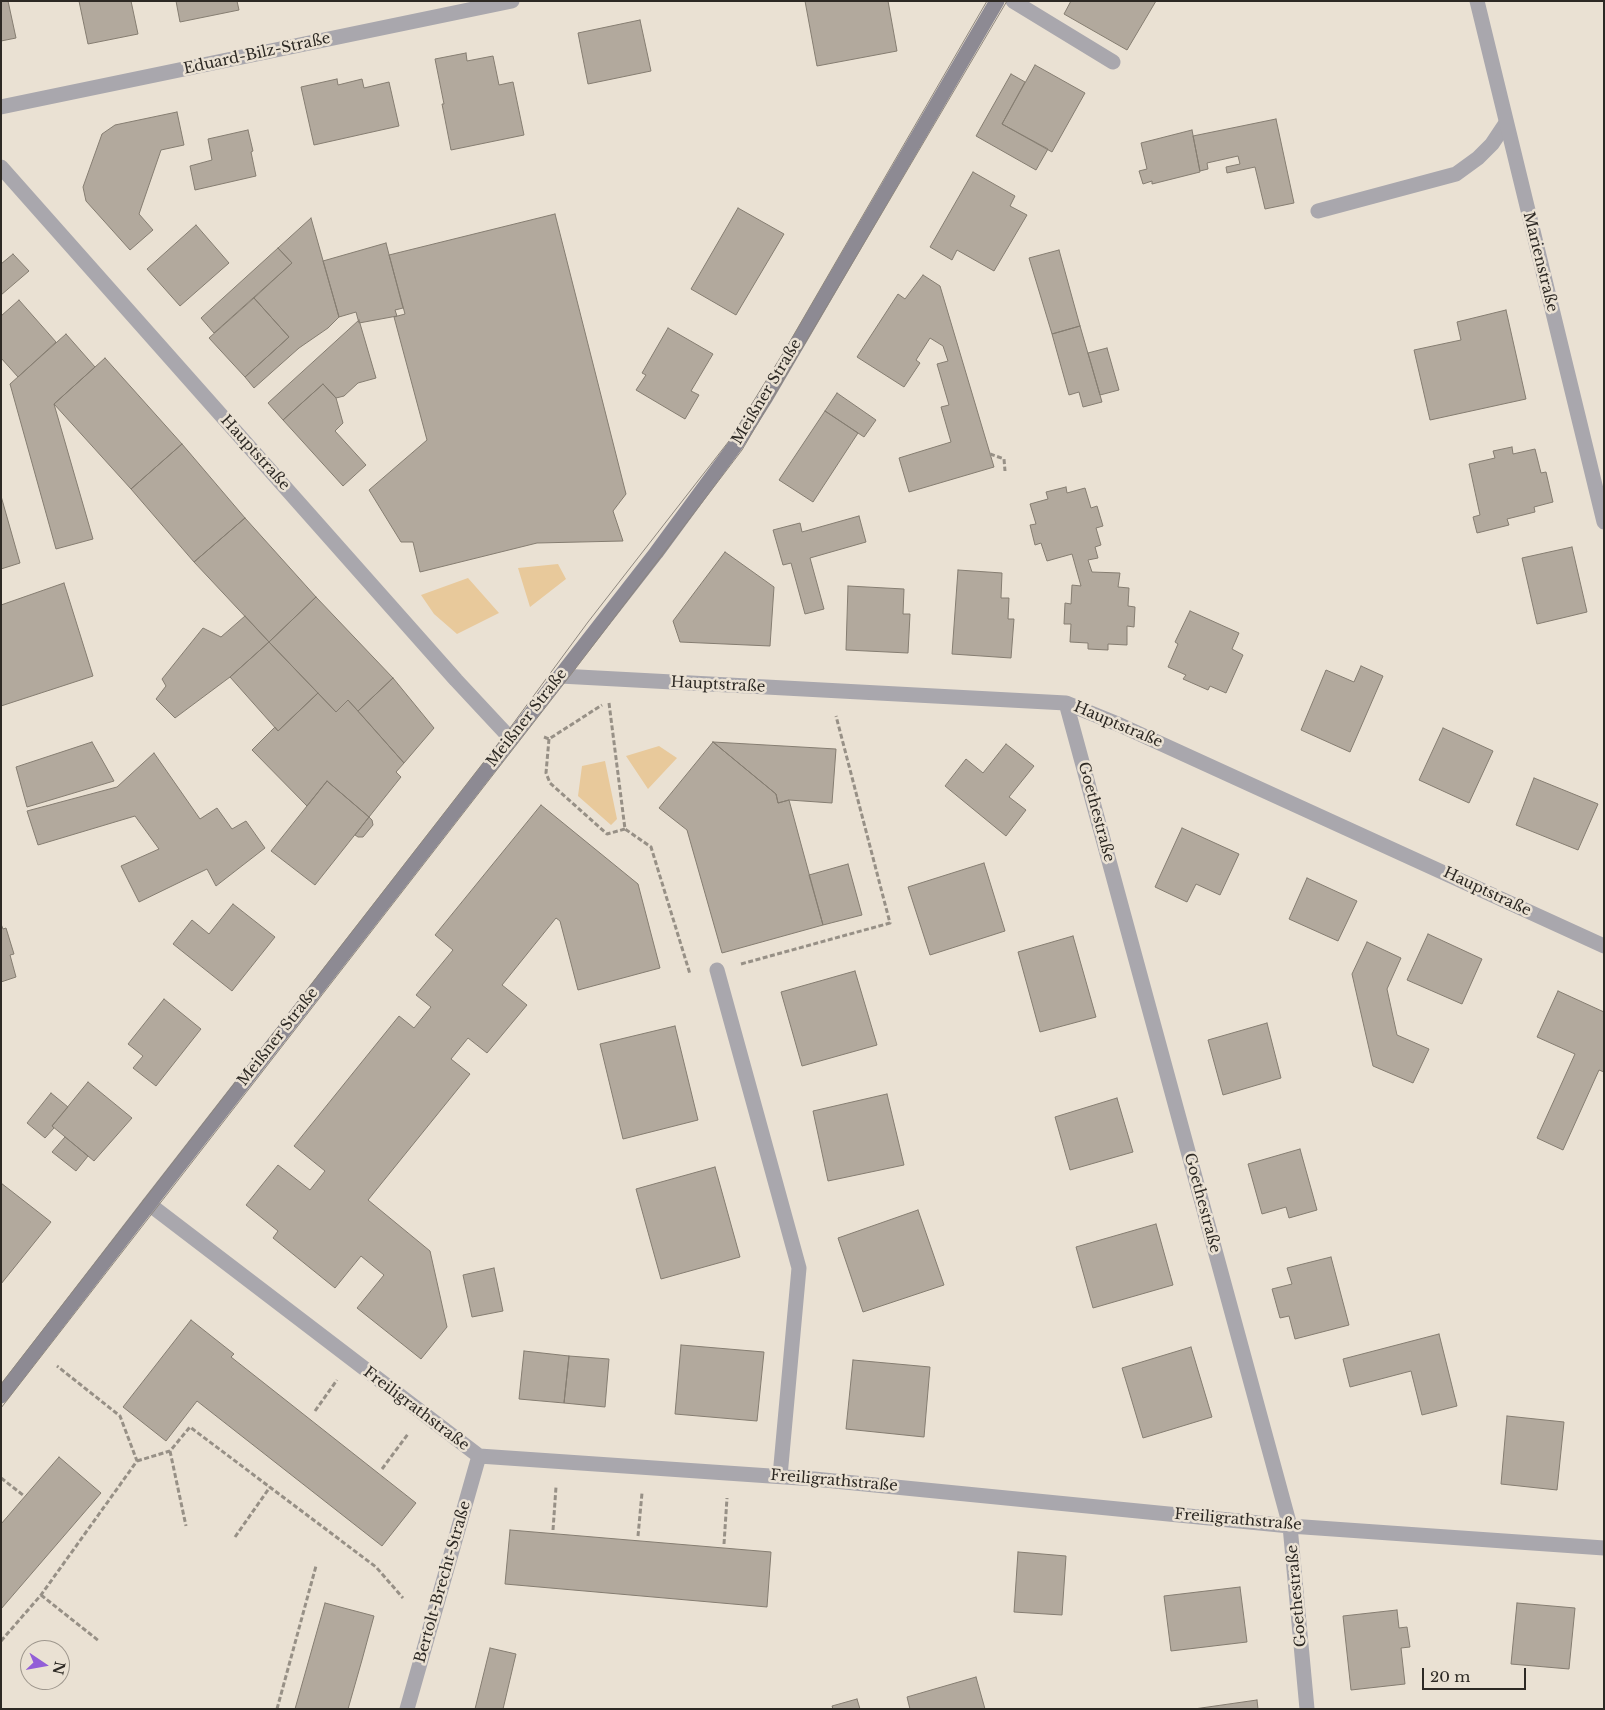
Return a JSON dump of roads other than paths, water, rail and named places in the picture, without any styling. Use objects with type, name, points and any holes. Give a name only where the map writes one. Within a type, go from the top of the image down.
[{"type":"main road","name":"Meißner Straße","points":[[1,1396],[656,553],[737,444],[997,1]]},
{"type":"street","name":"Eduard-Bilz-Straße","points":[[1,107],[512,1]]},
{"type":"street","points":[[1014,1],[1113,62]]},
{"type":"street","name":"Marienstraße","points":[[1477,1],[1604,522]]},
{"type":"street","points":[[1318,211],[1456,174],[1478,158],[1492,144],[1506,123]]},
{"type":"street","name":"Hauptstraße","points":[[1,167],[456,680],[511,739]]},
{"type":"street","name":"Hauptstraße","points":[[560,676],[1066,703],[1129,729],[1604,946]]},
{"type":"street","name":"Goethestraße","points":[[1066,703],[1290,1526],[1307,1709]]},
{"type":"street","points":[[718,970],[799,1268],[780,1476]]},
{"type":"street","name":"Freiligrathstraße","points":[[149,1204],[478,1456],[780,1476],[1290,1526],[1604,1548]]},
{"type":"street","name":"Bertolt-Brecht-Straße","points":[[407,1709],[478,1456]]},
{"type":"tram line","points":[[1,1384],[504,736],[588,622],[729,441],[785,350],[987,1]]},
{"type":"tram line","points":[[1,1408],[569,677],[742,450],[1007,1]]}]
